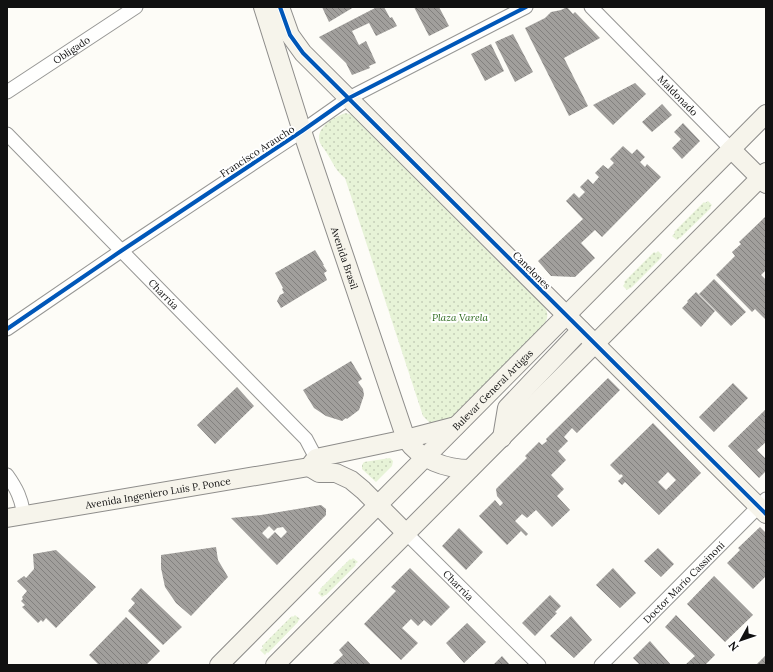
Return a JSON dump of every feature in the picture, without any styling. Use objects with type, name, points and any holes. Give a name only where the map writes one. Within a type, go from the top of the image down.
[{"type":"street","name":"Obligado","points":[[7,92],[136,7]]},
{"type":"street","name":"Avenida Brasil","points":[[263,7],[302,131],[406,439],[417,451],[447,467],[470,469]]},
{"type":"street","name":"Canelones","points":[[280,7],[290,35],[303,54],[349,98],[566,316],[763,506]]},
{"type":"street","name":"Francisco Araucho","points":[[7,329],[349,98],[526,7]]},
{"type":"street","name":"Maldonado","points":[[591,7],[731,149],[764,178]]},
{"type":"street","name":"Bulevar General Artigas","points":[[219,665],[766,114]]},
{"type":"street","name":"Charrúa","points":[[7,134],[306,439],[312,462]]},
{"type":"street","points":[[275,665],[595,344],[764,178]]},
{"type":"street","points":[[502,438],[507,408],[581,330]]},
{"type":"street","name":"Avenida Ingeniero Luis P. Ponce","points":[[15,516],[312,462],[457,426]]},
{"type":"street","points":[[312,462],[319,473],[336,473],[343,476],[363,490],[378,505]]},
{"type":"street","points":[[7,475],[15,486],[21,499],[15,516]]},
{"type":"street","name":"Charrúa","points":[[378,505],[540,665]]},
{"type":"street","name":"Doctor Mario Cassinoni","points":[[601,665],[763,506]]},
{"type":"green space","name":"Plaza Varela","points":[[346,113],[352,115],[542,304],[547,312],[547,317],[543,326],[447,423],[431,424],[423,416],[345,178],[337,170],[320,143],[320,132],[323,128],[331,120]]},
{"type":"green space","points":[[708,201],[712,205],[710,207],[711,208],[680,238],[677,240],[672,236],[675,233],[674,232],[704,202],[705,203]]},
{"type":"green space","points":[[658,251],[662,255],[661,258],[631,288],[627,290],[623,286],[625,283],[624,282],[654,252],[656,253]]},
{"type":"green space","points":[[390,458],[393,461],[392,466],[376,482],[362,469],[364,462]]},
{"type":"green space","points":[[353,558],[358,562],[355,564],[356,565],[326,595],[322,597],[318,593],[321,590],[320,589],[350,559],[351,560]]},
{"type":"green space","points":[[295,615],[300,619],[298,622],[265,655],[260,650],[263,648],[262,646],[292,616],[293,617]]},
{"type":"building","points":[[322,7],[354,7],[329,22]]},
{"type":"building","points":[[377,7],[384,7],[390,18],[392,17],[397,26],[376,36],[369,23],[352,31],[359,45],[366,41],[376,63],[369,66],[370,68],[352,75],[346,63],[319,37]]},
{"type":"building","points":[[414,7],[439,7],[449,26],[429,36]]},
{"type":"building","points":[[567,7],[573,14],[575,12],[600,38],[564,58],[588,106],[569,116],[525,28],[545,18],[551,12]]},
{"type":"building","points":[[513,34],[533,72],[515,82],[495,42]]},
{"type":"building","points":[[491,44],[504,71],[485,81],[471,54]]},
{"type":"building","points":[[635,83],[646,94],[613,125],[593,105]]},
{"type":"building","points":[[662,104],[672,115],[652,132],[642,122]]},
{"type":"building","points":[[683,123],[700,141],[682,159],[672,148],[681,139],[674,132]]},
{"type":"building","points":[[623,146],[632,154],[637,149],[645,157],[640,162],[645,167],[647,164],[661,177],[602,237],[595,230],[581,243],[595,258],[575,277],[551,276],[538,261],[583,219],[566,201],[574,193],[579,198],[585,192],[580,187],[588,179],[593,184],[599,177],[595,173],[603,165],[608,169],[614,163],[610,159]]},
{"type":"building","points":[[766,216],[766,270],[761,275],[766,280],[766,320],[755,309],[752,312],[716,275],[735,256],[732,252],[741,244],[739,242]]},
{"type":"building","points":[[315,250],[327,271],[324,273],[327,280],[281,308],[277,301],[280,295],[284,293],[275,273]]},
{"type":"building","points":[[714,279],[746,312],[731,326],[699,294]]},
{"type":"building","points":[[696,292],[715,311],[701,327],[682,308]]},
{"type":"building","points":[[351,361],[362,379],[358,382],[363,389],[364,395],[359,410],[342,421],[326,416],[314,408],[303,390]]},
{"type":"building","points":[[608,378],[620,390],[577,433],[572,428],[564,437],[568,441],[558,451],[566,460],[551,475],[564,489],[557,496],[570,510],[552,527],[536,510],[527,518],[522,514],[515,521],[528,534],[526,536],[521,531],[507,545],[479,516],[495,500],[500,506],[503,503],[497,496],[496,489],[527,458],[525,456],[539,442],[542,445],[547,441],[546,439]]},
{"type":"building","points":[[733,383],[748,398],[714,432],[699,417]]},
{"type":"building","points":[[237,387],[254,406],[215,444],[197,425]]},
{"type":"building","points":[[766,409],[766,442],[757,450],[766,459],[766,471],[759,478],[728,446]]},
{"type":"building","points":[[653,423],[701,473],[659,515],[625,482],[622,485],[618,481],[623,476],[610,465]],"holes":[[[668,472],[676,480],[666,490],[658,482]]]},
{"type":"building","points":[[321,505],[326,509],[326,515],[277,565],[231,518],[261,515]],"holes":[[[269,526],[274,531],[277,528],[283,527],[287,532],[281,538],[275,532],[268,539],[262,533]]]},
{"type":"building","points":[[760,527],[766,533],[766,576],[753,589],[727,563],[740,550],[738,548]]},
{"type":"building","points":[[459,528],[483,552],[466,570],[442,546]]},
{"type":"building","points":[[216,547],[218,560],[228,577],[191,616],[176,603],[165,587],[161,568],[161,555]]},
{"type":"building","points":[[658,548],[674,564],[661,577],[644,561]]},
{"type":"building","points":[[56,550],[96,587],[56,628],[46,618],[43,622],[41,620],[38,623],[22,607],[25,605],[21,601],[23,599],[22,597],[27,591],[17,581],[24,576],[26,578],[34,569],[33,554]]},
{"type":"building","points":[[410,568],[450,607],[431,626],[424,620],[418,626],[411,619],[402,628],[418,643],[401,660],[364,624],[396,591],[391,587]]},
{"type":"building","points":[[613,568],[636,593],[620,608],[596,585]]},
{"type":"building","points":[[714,576],[753,615],[725,642],[687,604]]},
{"type":"building","points":[[141,588],[182,627],[163,645],[128,611],[135,603],[131,599]]},
{"type":"building","points":[[550,595],[561,606],[555,612],[557,613],[535,636],[522,623]]},
{"type":"building","points":[[676,615],[715,655],[705,665],[685,665],[695,656],[665,627]]},
{"type":"building","points":[[571,616],[592,640],[574,658],[550,636]]},
{"type":"building","points":[[126,617],[160,651],[146,665],[99,665],[89,655]]},
{"type":"building","points":[[467,623],[486,642],[464,663],[446,643]]},
{"type":"building","points":[[348,641],[371,665],[333,664],[343,655],[339,650]]},
{"type":"building","points":[[650,641],[671,665],[640,665],[633,658]]},
{"type":"building","points":[[766,655],[766,665],[756,665]]},
{"type":"building","points":[[502,656],[510,665],[493,665]]},
{"type":"cycle path","points":[[280,7],[290,35],[303,53],[766,514]]},
{"type":"cycle path","points":[[7,329],[349,98],[526,7]]}]
